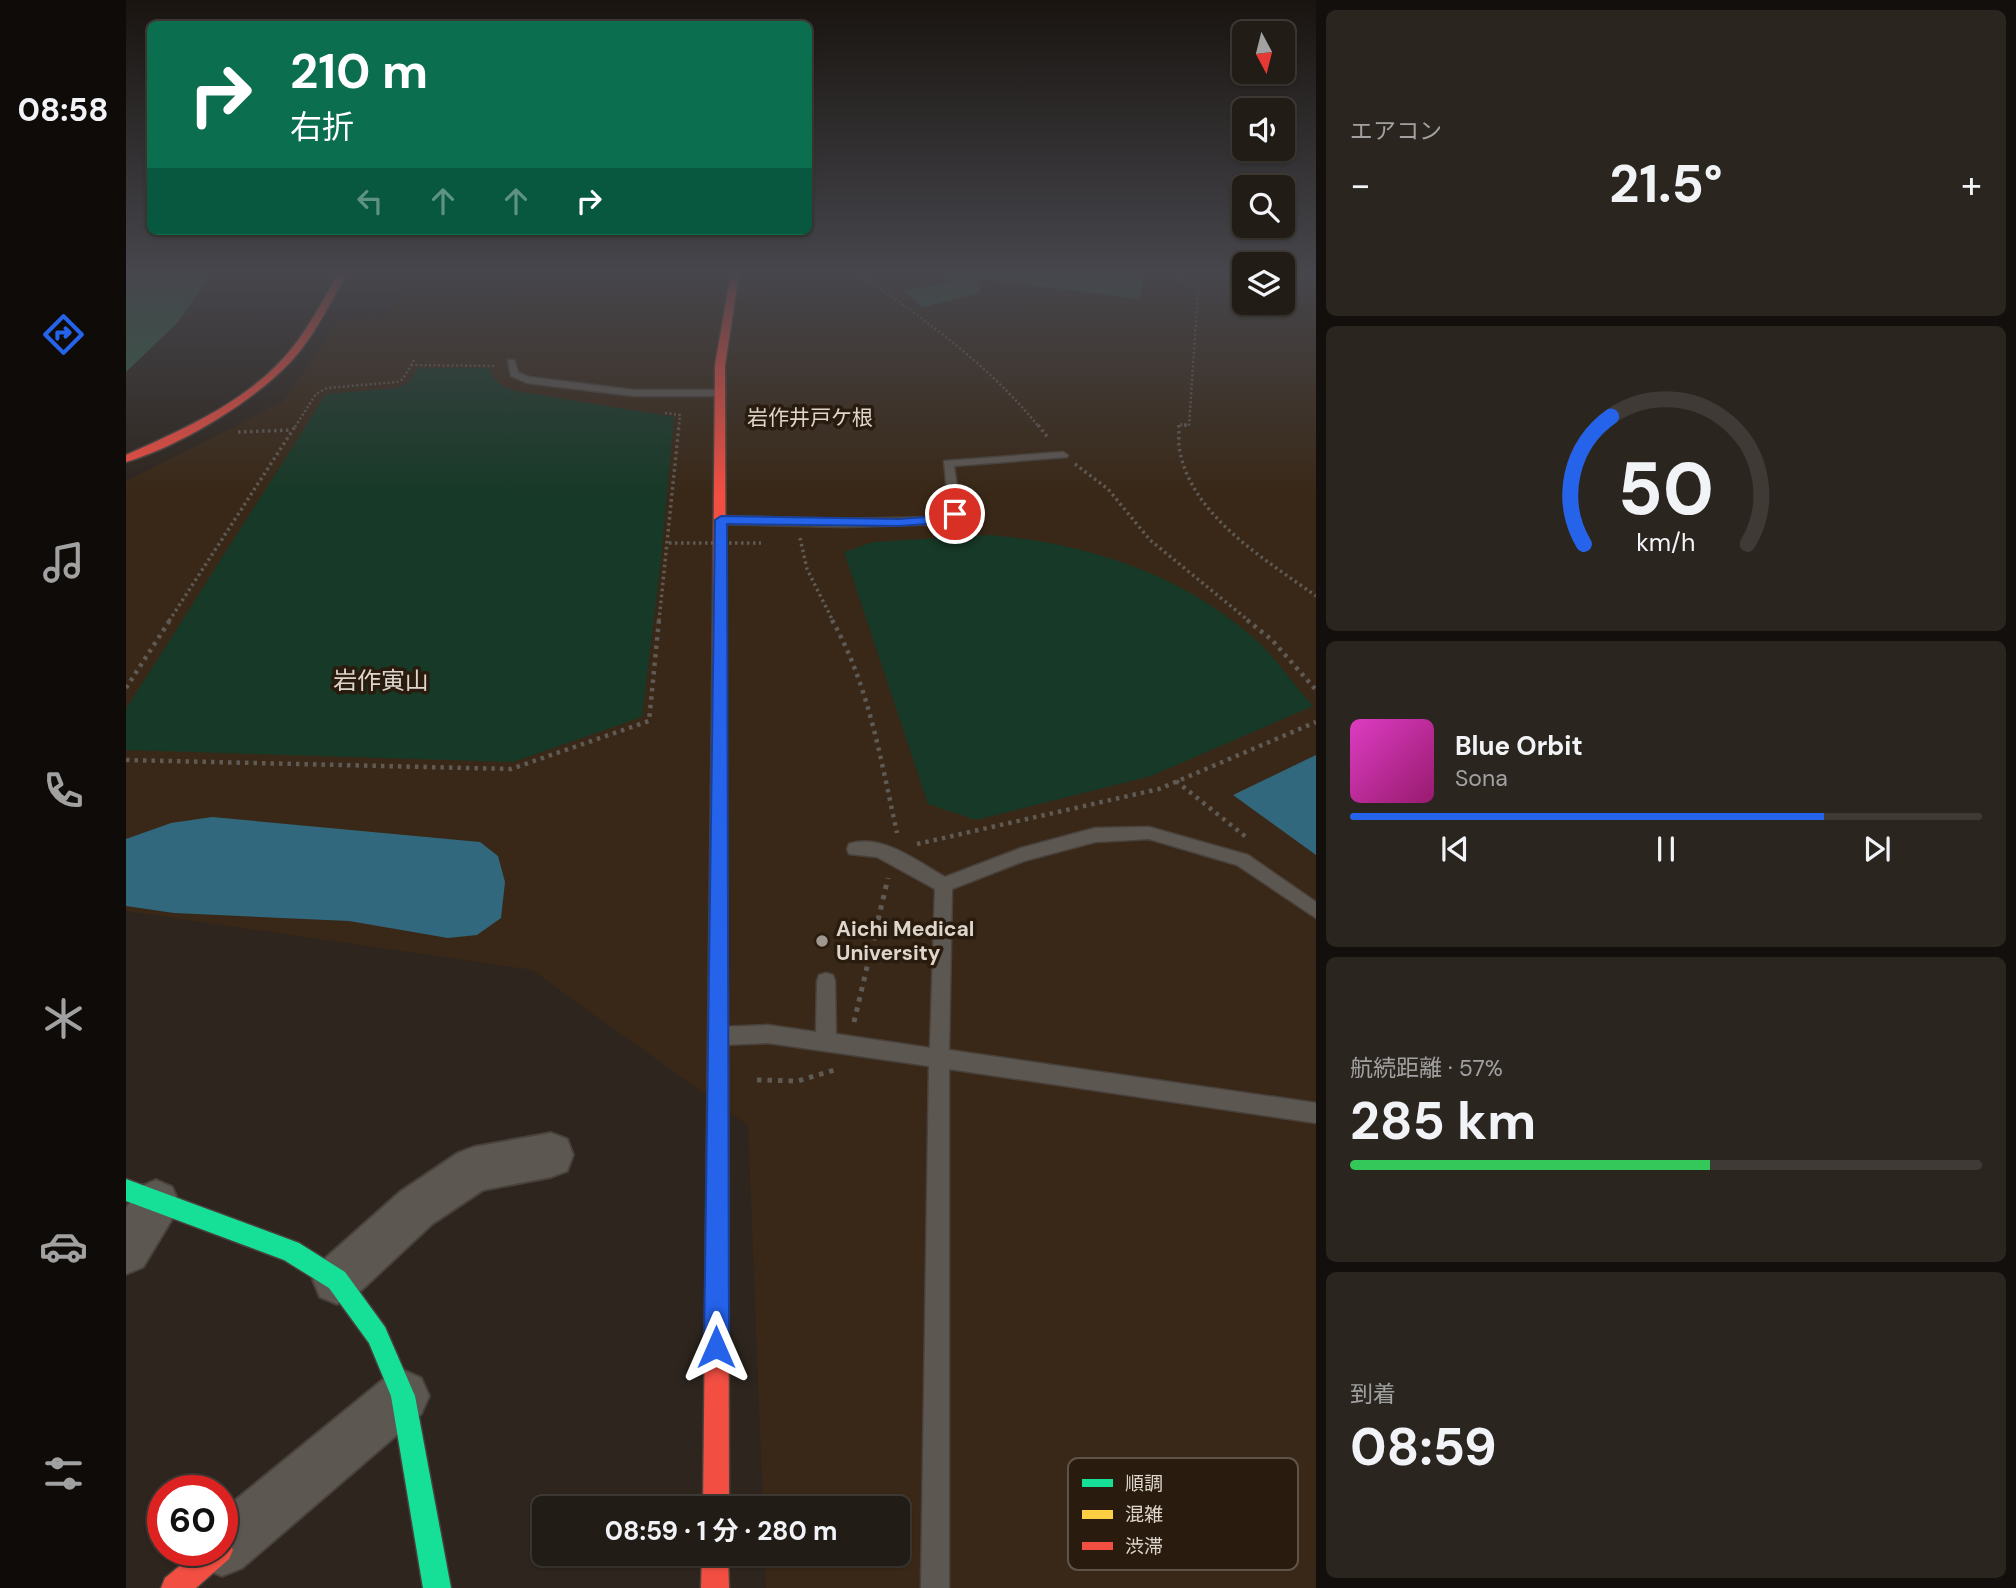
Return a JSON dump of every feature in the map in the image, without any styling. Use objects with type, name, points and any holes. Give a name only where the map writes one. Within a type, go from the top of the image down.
[{"type":"main road","points":[[126,459],[197,423],[246,394],[286,361],[295,347]]},
{"type":"main road","points":[[716,1496],[720,365],[723,347]]},
{"type":"main road","points":[[141,1197],[291,1251],[337,1280],[377,1335],[403,1396],[437,1588]]},
{"type":"main road","points":[[175,1588],[201,1566]]},
{"type":"main road","points":[[715,1566],[715,1588]]},
{"type":"street","points":[[337,1280],[416,1208],[474,1169],[551,1155]]},
{"type":"street","points":[[126,1250],[141,1197]]},
{"type":"street","points":[[238,1535],[403,1396]]},
{"type":"lane","points":[[511,362],[514,374],[527,380],[634,393],[720,393]]},
{"type":"lane","points":[[721,520],[899,523],[941,520],[955,514],[948,463],[1063,455]]},
{"type":"lane","points":[[944,886],[1021,855],[1095,835],[1131,832],[1173,839],[1242,860],[1316,911]]},
{"type":"lane","points":[[855,849],[880,850],[944,886]]},
{"type":"lane","points":[[935,1588],[939,1058],[944,886]]},
{"type":"lane","points":[[826,1041],[827,981]]},
{"type":"lane","points":[[718,1037],[768,1034],[826,1041],[1316,1113]]},
{"type":"path","points":[[955,347],[1018,401],[1063,455],[1108,489],[1150,540],[1272,640],[1316,690]]},
{"type":"path","points":[[1194,347],[1189,426],[1179,424],[1178,430],[1178,447],[1184,467],[1196,490],[1230,530],[1316,596]]},
{"type":"path","points":[[126,688],[319,390],[397,382],[414,360]]},
{"type":"path","points":[[411,365],[496,366],[496,375]]},
{"type":"path","points":[[126,760],[511,769],[649,721],[656,630],[669,543],[680,415],[653,411]]},
{"type":"path","points":[[229,435],[243,430],[293,430]]},
{"type":"path","points":[[800,522],[803,565],[849,652],[860,681],[898,839]]},
{"type":"path","points":[[669,543],[761,543]]},
{"type":"shaded area","name":"Aichi Medical University","points":[[320,347],[1316,347],[1316,1588],[766,1588],[765,1566],[910,1566],[910,1496],[763,1496],[748,1125],[532,970],[126,911],[126,481],[284,401]]},
{"type":"green space","points":[[126,347],[152,347],[126,372]]},
{"type":"green space","points":[[418,368],[489,368],[499,383],[515,391],[674,417],[661,560],[642,717],[513,762],[126,750],[126,709],[326,394],[398,388],[411,381]]},
{"type":"green space","points":[[988,535],[1092,553],[1159,577],[1191,593],[1221,612],[1258,642],[1313,706],[1151,776],[976,820],[928,804],[844,552],[873,542]]},
{"type":"water","points":[[1316,755],[1316,855],[1233,795]]},
{"type":"water","points":[[212,817],[480,842],[498,856],[505,882],[501,918],[477,935],[448,938],[349,921],[174,913],[126,906],[126,839],[171,823]]},
{"type":"traffic: fast","points":[[126,1190],[291,1251],[337,1280],[377,1335],[403,1396],[437,1588]]},
{"type":"traffic: slow","points":[[718,1046],[719,712]]},
{"type":"traffic: jam","points":[[126,459],[194,427],[238,401],[277,370],[298,347]]},
{"type":"traffic: jam","points":[[719,712],[720,365],[723,347]]},
{"type":"traffic: jam","points":[[716,1496],[718,1046]]},
{"type":"traffic: jam","points":[[175,1588],[201,1566]]},
{"type":"traffic: jam","points":[[715,1566],[715,1588]]},
{"type":"place","name":"Aichi Medical University","points":[[822,941]]},
{"type":"district","name":"岩作井戸ケ根","points":[[810,418]]},
{"type":"district","name":"岩作寅山","points":[[381,681]]},
{"type":"route","points":[[716,1347],[721,520],[899,523],[941,520],[955,514]]}]
